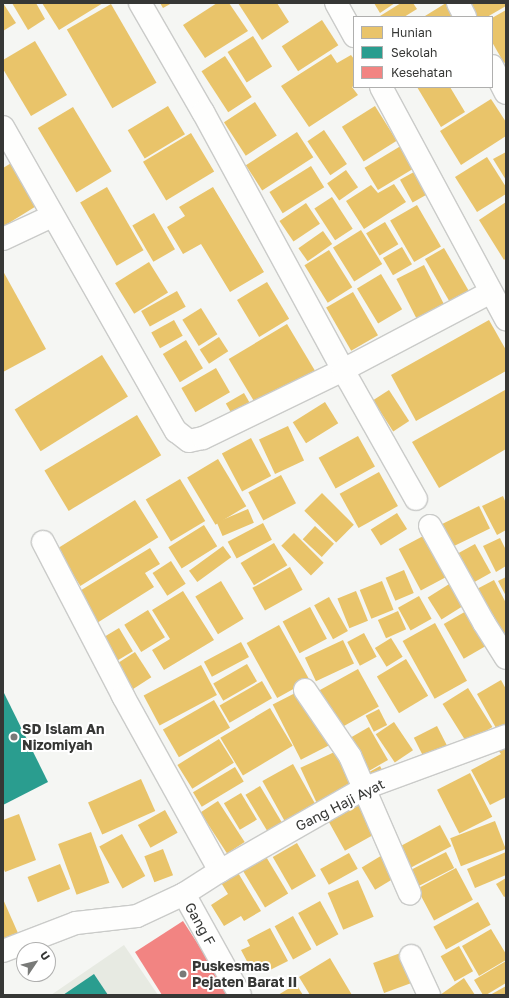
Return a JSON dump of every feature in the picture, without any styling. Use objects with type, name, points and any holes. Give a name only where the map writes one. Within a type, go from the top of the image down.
[{"type":"street","points":[[140,3],[203,112],[343,370],[416,499]]},
{"type":"street","points":[[336,3],[353,34]]},
{"type":"street","points":[[458,3],[464,16]]},
{"type":"street","points":[[493,68],[506,93]]},
{"type":"street","points":[[382,88],[506,319]]},
{"type":"street","points":[[3,128],[52,216],[176,430],[188,441],[203,438],[343,370],[491,292]]},
{"type":"street","points":[[3,239],[52,216]]},
{"type":"street","points":[[430,526],[484,623],[506,658]]},
{"type":"street","points":[[43,542],[124,696],[220,870]]},
{"type":"street","points":[[305,690],[350,756],[410,894]]},
{"type":"street","name":"Gang Haji Ayat","points":[[3,951],[76,923],[137,916],[184,894],[220,870],[365,788],[506,736]]},
{"type":"street","name":"Gang F","points":[[184,894],[240,995]]},
{"type":"street","points":[[412,956],[429,995]]},
{"type":"shaded area","points":[[124,945],[158,995],[51,995]]},
{"type":"building: Hunian","points":[[3,3],[16,23],[3,31]]},
{"type":"building: Hunian","points":[[12,3],[36,3],[45,19],[28,30]]},
{"type":"building: Hunian","points":[[42,3],[103,3],[59,30]]},
{"type":"building: Hunian","points":[[160,3],[172,3],[163,8]]},
{"type":"building: Hunian","points":[[217,3],[229,3],[248,31],[205,58],[183,25]]},
{"type":"building: Hunian","points":[[238,3],[277,3],[289,22],[262,40]]},
{"type":"building: Hunian","points":[[374,3],[395,3],[380,13]]},
{"type":"building: Hunian","points":[[401,3],[413,3],[417,9],[406,16],[380,16]]},
{"type":"building: Hunian","points":[[446,3],[451,3],[459,16],[425,16]]},
{"type":"building: Hunian","points":[[467,3],[506,3],[506,6],[489,16],[474,16]]},
{"type":"building: Hunian","points":[[111,4],[157,83],[112,108],[67,30]]},
{"type":"building: Hunian","points":[[506,10],[506,62],[504,63],[493,44],[493,17]]},
{"type":"building: Hunian","points":[[322,20],[338,45],[298,71],[282,46]]},
{"type":"building: Hunian","points":[[253,36],[272,67],[247,82],[228,52]]},
{"type":"building: Hunian","points":[[35,41],[67,95],[31,116],[3,69],[3,60]]},
{"type":"building: Hunian","points":[[331,54],[337,63],[351,55],[353,58],[352,87],[358,95],[309,127],[281,86]]},
{"type":"building: Hunian","points":[[225,56],[252,97],[228,112],[202,71]]},
{"type":"building: Hunian","points":[[418,88],[451,88],[465,112],[441,127]]},
{"type":"building: Hunian","points":[[491,99],[506,122],[506,136],[461,165],[440,131]]},
{"type":"building: Hunian","points":[[255,102],[277,136],[246,156],[224,122]]},
{"type":"building: Hunian","points":[[168,106],[185,134],[145,158],[128,130]]},
{"type":"building: Hunian","points":[[375,106],[397,141],[364,161],[342,127]]},
{"type":"building: Hunian","points":[[73,107],[112,171],[76,192],[38,128]]},
{"type":"building: Hunian","points":[[324,130],[347,164],[330,175],[307,141]]},
{"type":"building: Hunian","points":[[297,132],[313,157],[262,190],[246,165]]},
{"type":"building: Hunian","points":[[191,133],[214,172],[166,200],[143,162]]},
{"type":"building: Hunian","points":[[404,144],[417,166],[378,190],[365,168]]},
{"type":"building: Hunian","points":[[506,152],[506,180],[493,159]]},
{"type":"building: Hunian","points":[[487,157],[506,187],[506,194],[477,212],[455,177]]},
{"type":"building: Hunian","points":[[13,162],[38,205],[4,226],[3,168]]},
{"type":"building: Hunian","points":[[311,166],[324,187],[283,213],[269,192]]},
{"type":"building: Hunian","points":[[421,168],[434,191],[413,202],[400,180]]},
{"type":"building: Hunian","points":[[346,170],[358,187],[339,200],[327,183]]},
{"type":"building: Hunian","points":[[394,184],[406,202],[364,229],[346,201],[371,185],[378,193]]},
{"type":"building: Hunian","points":[[107,187],[144,250],[117,266],[80,202]]},
{"type":"building: Hunian","points":[[213,187],[264,272],[230,292],[201,244],[183,254],[167,227],[185,216],[179,207]]},
{"type":"building: Hunian","points":[[332,197],[353,229],[335,240],[314,208]]},
{"type":"building: Hunian","points":[[506,202],[506,258],[504,260],[479,220]]},
{"type":"building: Hunian","points":[[306,203],[320,224],[293,242],[279,221]]},
{"type":"building: Hunian","points":[[417,205],[441,247],[414,262],[390,220]]},
{"type":"building: Hunian","points":[[154,213],[175,249],[153,262],[132,226]]},
{"type":"building: Hunian","points":[[385,222],[398,244],[380,256],[366,233]]},
{"type":"building: Hunian","points":[[361,230],[382,264],[354,281],[333,247]]},
{"type":"building: Hunian","points":[[323,231],[332,244],[308,261],[298,248]]},
{"type":"building: Hunian","points":[[402,247],[412,264],[393,275],[383,258]]},
{"type":"building: Hunian","points":[[444,248],[470,293],[451,304],[425,259]]},
{"type":"building: Hunian","points":[[329,250],[352,287],[328,303],[304,265]]},
{"type":"building: Hunian","points":[[149,262],[168,293],[134,314],[115,283]]},
{"type":"building: Hunian","points":[[424,265],[445,306],[417,320],[396,279]]},
{"type":"building: Hunian","points":[[3,271],[46,349],[3,372]]},
{"type":"building: Hunian","points":[[381,274],[402,309],[378,324],[357,288]]},
{"type":"building: Hunian","points":[[267,282],[289,319],[259,337],[237,300]]},
{"type":"building: Hunian","points":[[177,291],[186,307],[150,327],[141,311]]},
{"type":"building: Hunian","points":[[353,292],[378,335],[351,351],[326,308]]},
{"type":"building: Hunian","points":[[201,308],[217,334],[199,346],[182,320]]},
{"type":"building: Hunian","points":[[174,320],[183,336],[160,348],[151,333]]},
{"type":"building: Hunian","points":[[489,320],[506,350],[506,371],[416,421],[391,375]]},
{"type":"building: Hunian","points":[[287,324],[315,371],[257,406],[229,359]]},
{"type":"building: Hunian","points":[[219,337],[228,351],[209,364],[200,350]]},
{"type":"building: Hunian","points":[[186,340],[203,368],[180,382],[163,354]]},
{"type":"building: Hunian","points":[[102,355],[128,397],[41,451],[15,410]]},
{"type":"building: Hunian","points":[[216,368],[230,392],[195,412],[181,388]]},
{"type":"building: Hunian","points":[[389,390],[409,421],[393,431],[373,400]]},
{"type":"building: Hunian","points":[[505,390],[506,449],[439,488],[412,442]]},
{"type":"building: Hunian","points":[[244,393],[254,410],[236,421],[226,404]]},
{"type":"building: Hunian","points":[[325,402],[338,423],[306,443],[293,422]]},
{"type":"building: Hunian","points":[[137,415],[161,455],[69,511],[44,471]]},
{"type":"building: Hunian","points":[[288,426],[304,460],[275,474],[259,440]]},
{"type":"building: Hunian","points":[[358,436],[375,467],[336,488],[319,458]]},
{"type":"building: Hunian","points":[[251,438],[271,476],[242,491],[222,453]]},
{"type":"building: Hunian","points":[[218,459],[246,506],[215,525],[187,478]]},
{"type":"building: Hunian","points":[[379,472],[398,506],[359,528],[340,494]]},
{"type":"building: Hunian","points":[[281,475],[296,503],[263,521],[248,492]]},
{"type":"building: Hunian","points":[[180,479],[205,521],[171,542],[146,500]]},
{"type":"building: Hunian","points":[[322,493],[354,525],[336,542],[304,511]]},
{"type":"building: Hunian","points":[[503,496],[506,503],[506,530],[497,535],[482,506]]},
{"type":"building: Hunian","points":[[135,500],[158,537],[80,586],[57,549]]},
{"type":"building: Hunian","points":[[479,506],[490,528],[446,550],[435,527]]},
{"type":"building: Hunian","points":[[248,509],[254,523],[223,536],[217,522]]},
{"type":"building: Hunian","points":[[397,513],[407,529],[381,546],[371,529]]},
{"type":"building: Hunian","points":[[263,523],[272,540],[237,559],[228,542]]},
{"type":"building: Hunian","points":[[204,525],[217,546],[182,568],[168,547]]},
{"type":"building: Hunian","points":[[315,526],[334,544],[322,557],[303,539]]},
{"type":"building: Hunian","points":[[294,533],[324,563],[311,575],[281,546]]},
{"type":"building: Hunian","points":[[427,534],[449,575],[421,591],[399,549]]},
{"type":"building: Hunian","points":[[500,538],[506,550],[506,566],[496,572],[483,546]]},
{"type":"building: Hunian","points":[[274,543],[287,565],[254,585],[241,563]]},
{"type":"building: Hunian","points":[[475,544],[491,573],[468,585],[452,557]]},
{"type":"building: Hunian","points":[[223,546],[231,557],[197,582],[189,571]]},
{"type":"building: Hunian","points":[[150,548],[160,564],[145,573],[154,587],[97,623],[78,592]]},
{"type":"building: Hunian","points":[[171,561],[186,584],[167,596],[153,573]]},
{"type":"building: Hunian","points":[[290,567],[303,590],[265,611],[252,588]]},
{"type":"building: Hunian","points":[[404,570],[414,593],[395,601],[386,578]]},
{"type":"building: Hunian","points":[[506,577],[506,596],[498,581]]},
{"type":"building: Hunian","points":[[494,580],[506,603],[506,649],[473,591]]},
{"type":"building: Hunian","points":[[221,581],[244,619],[218,634],[195,596]]},
{"type":"building: Hunian","points":[[382,581],[394,610],[371,619],[360,590]]},
{"type":"building: Hunian","points":[[454,581],[468,603],[441,619],[428,597]]},
{"type":"building: Hunian","points":[[183,591],[214,640],[164,670],[152,650],[170,639],[152,610]]},
{"type":"building: Hunian","points":[[356,591],[368,621],[349,628],[337,598]]},
{"type":"building: Hunian","points":[[419,596],[432,619],[411,630],[398,608]]},
{"type":"building: Hunian","points":[[329,597],[348,631],[333,639],[314,605]]},
{"type":"building: Hunian","points":[[310,607],[327,639],[300,653],[283,622]]},
{"type":"building: Hunian","points":[[148,610],[165,637],[141,652],[124,625]]},
{"type":"building: Hunian","points":[[468,610],[488,645],[464,659],[444,624]]},
{"type":"building: Hunian","points":[[398,611],[406,629],[386,638],[378,620]]},
{"type":"building: Hunian","points":[[435,623],[467,681],[435,699],[403,641]]},
{"type":"building: Hunian","points":[[279,625],[310,680],[277,698],[247,643]]},
{"type":"building: Hunian","points":[[119,628],[133,651],[116,661],[102,638]]},
{"type":"building: Hunian","points":[[364,633],[377,657],[360,666],[347,642]]},
{"type":"building: Hunian","points":[[391,638],[403,657],[387,667],[375,648]]},
{"type":"building: Hunian","points":[[343,640],[354,664],[316,681],[305,658]]},
{"type":"building: Hunian","points":[[241,642],[249,657],[212,677],[204,662]]},
{"type":"building: Hunian","points":[[135,652],[151,677],[131,690],[115,665]]},
{"type":"building: Hunian","points":[[406,659],[428,696],[399,713],[377,677]]},
{"type":"building: Hunian","points":[[247,664],[257,681],[223,701],[213,684]]},
{"type":"building: Hunian","points":[[201,665],[217,695],[160,726],[144,696]]},
{"type":"building: Hunian","points":[[358,669],[379,707],[340,728],[320,690]]},
{"type":"building: Hunian","points":[[501,680],[506,689],[506,734],[501,737],[477,694]]},
{"type":"building: Hunian","points":[[262,681],[272,698],[230,723],[220,706]]},
{"type":"building: Hunian","points":[[468,688],[492,727],[467,743],[443,704]]},
{"type":"building: Hunian","points":[[303,689],[331,744],[301,760],[273,704]]},
{"type":"building: Hunian","points":[[214,700],[230,728],[179,757],[163,730]]},
{"type":"building: Hunian","points":[[270,708],[293,746],[243,776],[220,738]]},
{"type":"building: Hunian","points":[[379,709],[387,725],[374,732],[366,716]]},
{"type":"building: Hunian","points":[[394,722],[413,750],[395,762],[376,734]]},
{"type":"building: Hunian","points":[[437,726],[450,752],[427,764],[414,738]]},
{"type":"building: Hunian","points":[[369,727],[388,760],[365,773],[346,740]]},
{"type":"building: Hunian","points":[[219,739],[234,763],[192,789],[177,765]]},
{"type":"building: Hunian","points":[[506,746],[506,797],[490,805],[471,770],[501,754],[498,750]]},
{"type":"building: Hunian","points":[[343,748],[361,786],[318,806],[300,768]]},
{"type":"building: Hunian","points":[[293,764],[316,805],[285,822],[262,781]]},
{"type":"building: Hunian","points":[[380,766],[386,777],[364,775]]},
{"type":"building: Hunian","points":[[235,767],[244,782],[202,807],[193,792]]},
{"type":"building: Hunian","points":[[470,773],[492,817],[459,833],[437,790]]},
{"type":"building: Hunian","points":[[141,779],[155,811],[102,835],[88,803]]},
{"type":"building: Hunian","points":[[260,786],[283,825],[269,833],[245,795]]},
{"type":"building: Hunian","points":[[241,793],[257,820],[240,830],[224,803]]},
{"type":"building: Hunian","points":[[218,801],[245,842],[227,854],[200,812]]},
{"type":"building: Hunian","points":[[363,803],[379,832],[345,851],[329,822]]},
{"type":"building: Hunian","points":[[165,810],[178,833],[150,848],[138,825]]},
{"type":"building: Hunian","points":[[19,814],[36,860],[5,872],[3,867],[3,820]]},
{"type":"building: Hunian","points":[[495,821],[506,849],[461,866],[450,838]]},
{"type":"building: Hunian","points":[[440,825],[451,846],[404,871],[393,850]]},
{"type":"building: Hunian","points":[[91,832],[109,883],[77,895],[58,844]]},
{"type":"building: Hunian","points":[[122,834],[145,876],[123,889],[99,847]]},
{"type":"building: Hunian","points":[[297,843],[316,876],[292,890],[273,857]]},
{"type":"building: Hunian","points":[[163,849],[173,875],[154,882],[144,856]]},
{"type":"building: Hunian","points":[[446,852],[454,868],[416,888],[408,872]]},
{"type":"building: Hunian","points":[[506,852],[506,875],[475,888],[467,869]]},
{"type":"building: Hunian","points":[[349,853],[358,869],[329,885],[320,869]]},
{"type":"building: Hunian","points":[[384,854],[397,876],[375,890],[362,867]]},
{"type":"building: Hunian","points":[[265,855],[288,894],[265,907],[242,869]]},
{"type":"building: Hunian","points":[[60,864],[70,889],[38,902],[28,877]]},
{"type":"building: Hunian","points":[[456,868],[473,900],[434,920],[417,889]]},
{"type":"building: Hunian","points":[[237,871],[261,911],[244,921],[241,916],[224,926],[211,905],[228,894],[220,881]]},
{"type":"building: Hunian","points":[[506,878],[506,896],[504,897],[496,884]]},
{"type":"building: Hunian","points":[[358,880],[374,917],[343,930],[328,893]]},
{"type":"building: Hunian","points":[[3,899],[21,940],[3,948]]},
{"type":"building: Hunian","points":[[320,901],[338,934],[317,946],[298,913]]},
{"type":"building: Hunian","points":[[478,902],[491,925],[446,949],[433,927]]},
{"type":"building: Hunian","points":[[293,916],[311,949],[293,959],[275,926]]},
{"type":"building: Hunian","points":[[270,928],[288,961],[264,973],[259,962],[250,967],[241,950],[250,946],[247,940]]},
{"type":"building: Hunian","points":[[491,929],[506,954],[506,960],[479,976],[462,946]]},
{"type":"building: Hunian","points":[[459,946],[473,971],[455,982],[441,956]]},
{"type":"building: Hunian","points":[[406,951],[417,981],[384,993],[373,963]]},
{"type":"building: Hunian","points":[[330,958],[352,995],[310,995],[299,977]]},
{"type":"building: Hunian","points":[[506,961],[506,983],[486,995],[483,995],[474,980]]},
{"type":"building: Hunian","points":[[464,978],[475,995],[440,995]]},
{"type":"building: Hunian","points":[[296,984],[303,995],[278,995]]},
{"type":"building: Hunian","points":[[506,986],[506,995],[490,995]]},
{"type":"building: Sekolah","name":"SD Islam An Nizomiyah","points":[[3,691],[48,782],[3,805]]},
{"type":"building: Sekolah","points":[[94,974],[108,995],[63,995]]},
{"type":"building: Kesehatan","name":"Puskesmas Pejaten Barat II","points":[[183,921],[231,995],[162,995],[135,952]]},
{"type":"place","name":"SD Islam An Nizomiyah","points":[[14,737]]},
{"type":"place","name":"Puskesmas Pejaten Barat II","points":[[183,974]]}]
